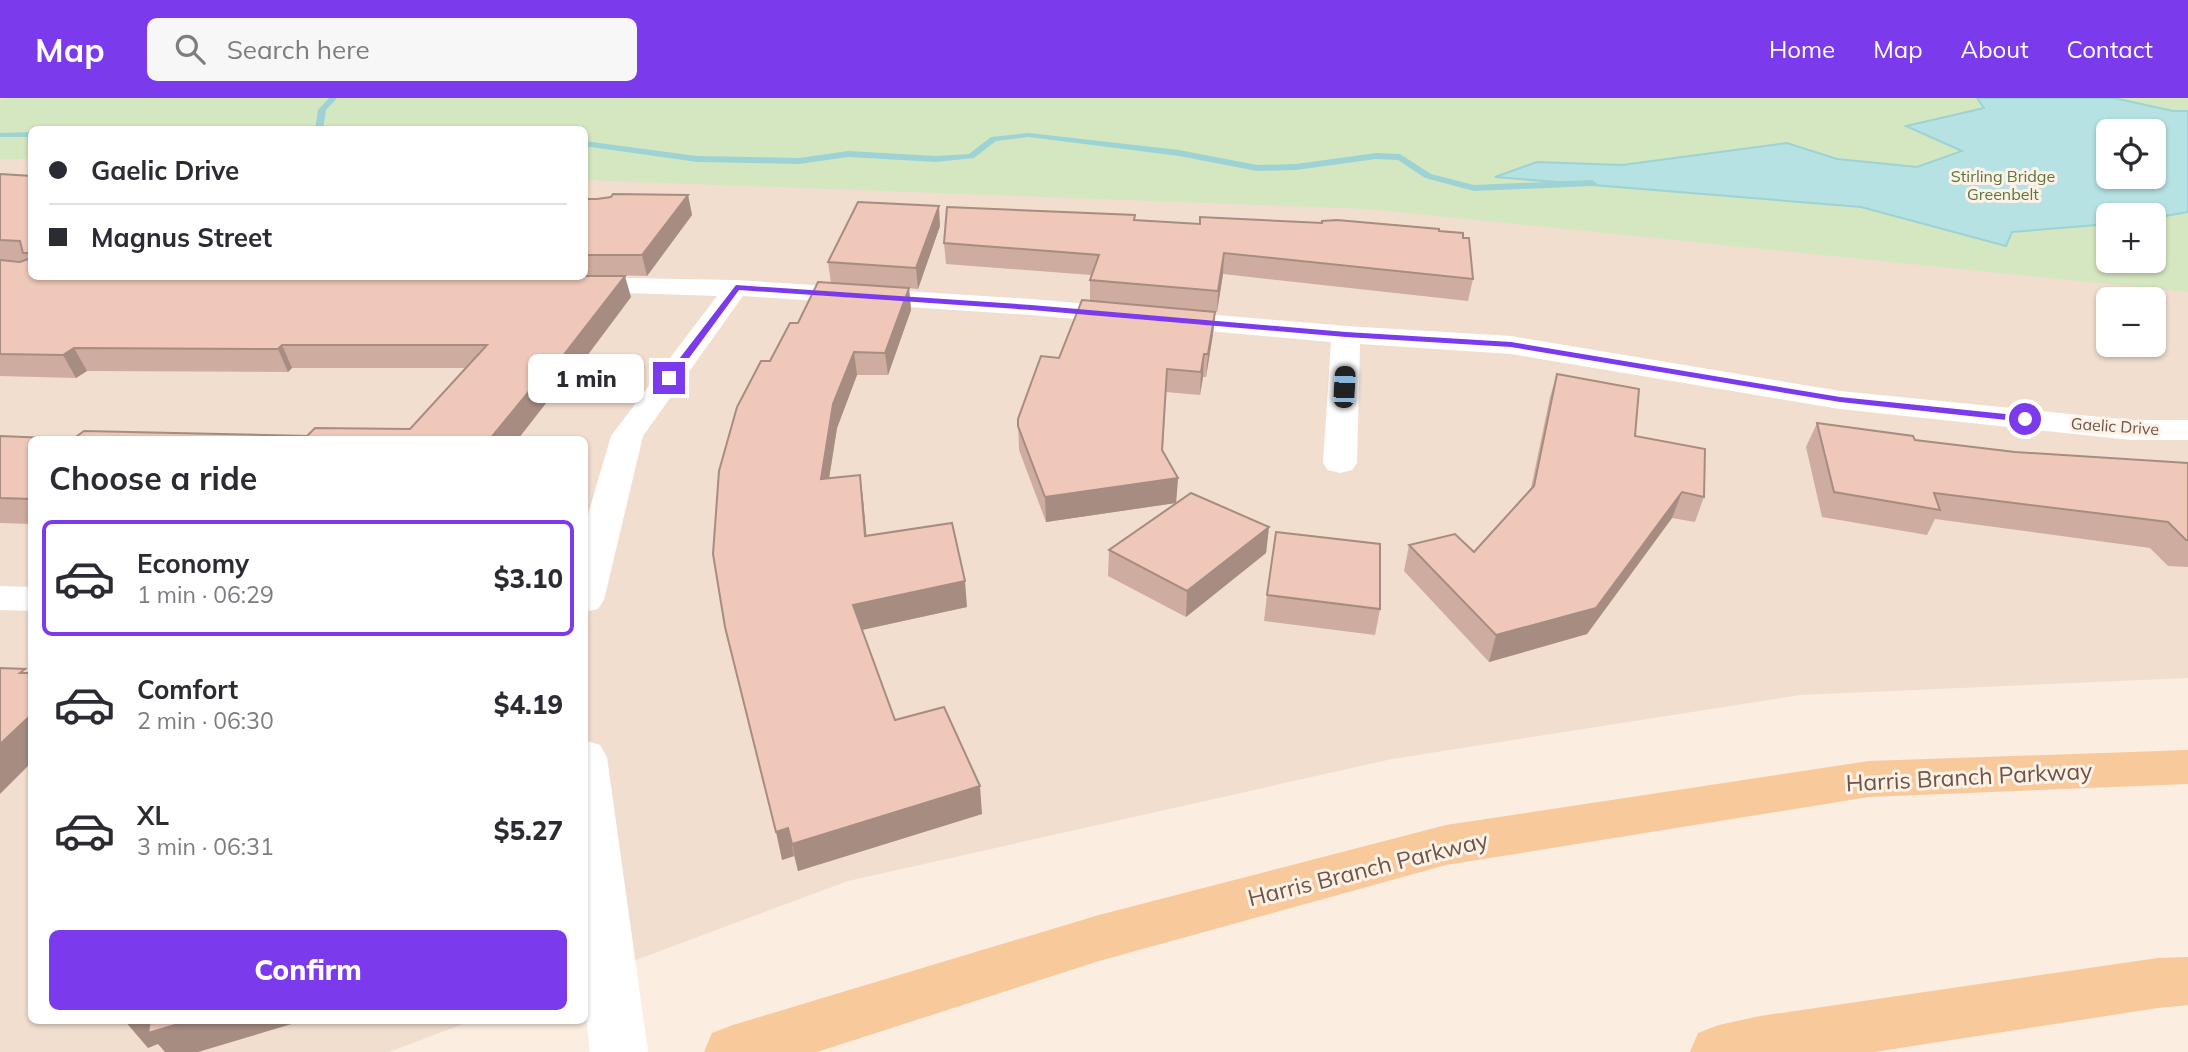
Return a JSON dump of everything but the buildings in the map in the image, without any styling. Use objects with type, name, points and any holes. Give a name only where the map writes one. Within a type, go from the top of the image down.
[{"type":"main road","name":"Harris Branch Parkway","points":[[733,1052],[1099,938],[1446,845],[1869,779],[2188,767]]},
{"type":"main road","points":[[1719,1052],[1760,1042],[2158,983],[2188,981]]},
{"type":"street","name":"Gaelic Drive","points":[[550,285],[736,288],[1017,306],[1346,335],[1511,345],[1854,401],[2131,430],[2188,429]]},
{"type":"street","points":[[588,573],[591,552],[628,436],[736,288]]},
{"type":"street","points":[[1340,463],[1346,335]]},
{"type":"street","points":[[0,598],[28,599]]},
{"type":"street","points":[[588,790],[620,1052]]},
{"type":"shaded area","points":[[0,98],[2188,98],[2188,678],[1800,695],[1392,759],[848,881],[588,978],[588,436],[28,436],[28,1024],[463,1024],[389,1052],[0,1052]]},
{"type":"green space","name":"Stirling Bridge Greenbelt","points":[[2188,98],[2188,292],[2166,290],[2166,287],[2139,287],[1367,209],[588,180],[588,126],[28,126],[28,159],[0,159],[0,100]]},
{"type":"water","points":[[1977,98],[2114,98],[2173,111],[2188,111],[2188,212],[2166,216],[2166,203],[2096,203],[2096,225],[2012,232],[2006,246],[1861,207],[1495,177],[1537,162],[1622,165],[1787,143],[1837,159],[1917,167],[1962,151],[1906,126],[1984,108]]},
{"type":"waterway","points":[[320,126],[322,110],[333,98]]},
{"type":"waterway","points":[[0,135],[28,134]]},
{"type":"waterway","points":[[588,144],[697,159],[799,161],[848,154],[936,159],[971,156],[994,139],[1029,135],[1179,153],[1257,168],[1296,167],[1376,156],[1400,157],[1428,176],[1474,188],[1592,183]]},
{"type":"route","points":[[669,378],[736,288],[1031,307],[1346,335],[1511,345],[1840,400],[2025,419]]}]
